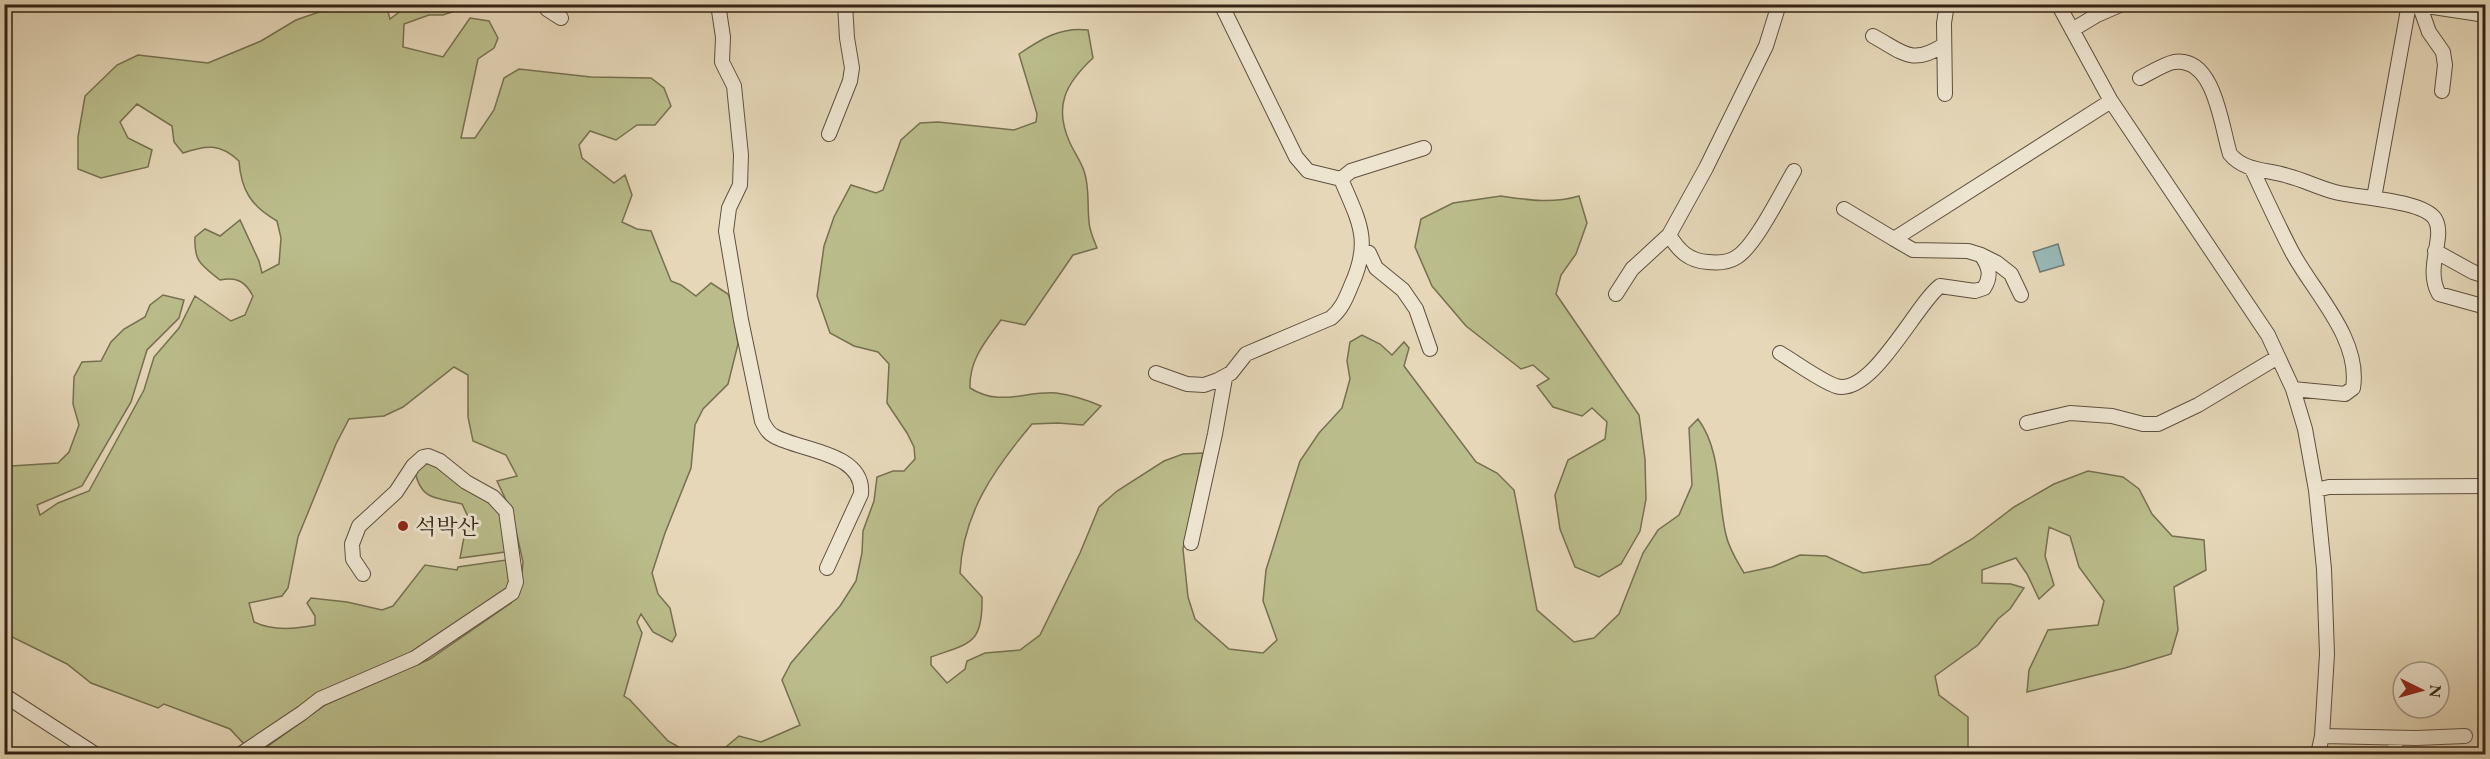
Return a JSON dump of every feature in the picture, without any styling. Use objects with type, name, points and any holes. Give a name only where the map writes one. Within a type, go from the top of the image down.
[{"type":"street","points":[[544,4],[547,9],[561,18]]},
{"type":"street","points":[[718,4],[723,36],[722,62],[734,86],[741,155],[740,185],[729,208],[726,231],[741,321],[762,421],[775,437],[825,453],[846,464],[855,471],[862,484],[861,494],[827,567]]},
{"type":"street","points":[[829,134],[850,81],[852,68],[845,4]]},
{"type":"street","points":[[1616,294],[1632,269],[1669,235],[1706,168],[1766,46],[1779,4]]},
{"type":"street","points":[[1945,94],[1944,45],[1947,4]]},
{"type":"street","points":[[2058,4],[2111,101],[2268,335],[2293,389],[2305,429],[2316,490],[2324,570],[2327,654],[2322,736],[2318,754]]},
{"type":"street","points":[[2072,30],[2122,4]]},
{"type":"street","points":[[2374,198],[2409,4]]},
{"type":"street","points":[[2442,91],[2445,65],[2443,52],[2429,32],[2420,5],[2486,15]]},
{"type":"street","points":[[1221,7],[1296,157],[1308,171],[1341,179]]},
{"type":"street","points":[[1873,36],[1895,51],[1917,57],[1930,54],[1944,45]]},
{"type":"street","points":[[2140,78],[2174,62],[2194,65],[2200,70],[2214,96],[2230,154],[2236,161],[2252,169],[2289,176],[2336,193],[2374,198],[2425,209],[2434,217],[2438,226],[2433,273],[2434,285],[2439,294],[2486,308]]},
{"type":"street","points":[[1894,239],[2111,101]]},
{"type":"street","points":[[1341,179],[1351,171],[1424,148]]},
{"type":"street","points":[[2252,169],[2293,254],[2323,300],[2348,345],[2354,362],[2353,388],[2345,394],[2293,389]]},
{"type":"street","points":[[1669,235],[1675,246],[1689,258],[1722,263],[1736,258],[1749,246],[1794,171]]},
{"type":"street","points":[[1156,373],[1187,384],[1204,385],[1225,378],[1246,354],[1337,313],[1360,266],[1363,250],[1362,237],[1341,179]]},
{"type":"street","points":[[1844,209],[1913,250],[1968,251],[1981,255],[1997,263],[2011,274],[2021,295]]},
{"type":"street","points":[[1363,250],[1369,254],[1376,268],[1403,290],[1416,309],[1430,349]]},
{"type":"street","points":[[2435,251],[2473,272],[2486,276]]},
{"type":"street","points":[[1780,353],[1836,386],[1853,385],[1868,374],[1940,286],[1976,291],[1984,288],[1989,273],[1988,264],[1981,255]]},
{"type":"street","points":[[2027,423],[2070,413],[2112,416],[2143,424],[2158,424],[2198,405],[2278,357]]},
{"type":"street","points":[[1191,543],[1225,378]]},
{"type":"street","points":[[241,754],[320,699],[415,658],[512,593],[516,582],[506,511],[493,497],[466,482],[440,462],[428,456],[423,457],[413,466],[396,492],[359,526],[352,544],[352,558],[363,574]]},
{"type":"street","points":[[2316,490],[2330,487],[2486,486]]},
{"type":"street","points":[[4,694],[95,754]]},
{"type":"street","points":[[2322,736],[2395,738],[2465,736]]},
{"type":"street","points":[[2395,738],[2395,754]]},
{"type":"green space","points":[[342,4],[386,5],[390,19],[402,10],[442,7],[455,11],[443,15],[429,15],[404,24],[403,47],[443,57],[470,18],[489,21],[498,38],[494,48],[478,59],[461,138],[475,138],[494,110],[504,78],[519,69],[591,77],[651,78],[664,88],[671,106],[655,125],[637,125],[616,140],[590,131],[579,145],[582,158],[614,183],[625,175],[632,195],[622,222],[637,229],[651,231],[671,281],[696,296],[711,283],[728,294],[731,302],[738,344],[728,384],[703,409],[695,425],[691,468],[652,573],[658,594],[670,608],[676,635],[672,642],[653,632],[641,614],[637,622],[642,633],[624,696],[668,741],[691,754],[257,754],[325,705],[430,659],[511,603],[521,585],[523,562],[512,513],[497,481],[517,476],[506,455],[473,441],[468,417],[468,375],[454,367],[403,407],[384,416],[349,419],[336,444],[298,537],[288,588],[282,596],[249,603],[254,622],[261,625],[292,628],[315,625],[315,616],[307,603],[311,598],[347,602],[382,610],[393,606],[425,565],[457,570],[458,567],[506,560],[510,589],[413,651],[244,744],[230,729],[164,704],[158,708],[91,683],[67,664],[12,637],[5,627],[5,472],[11,466],[58,463],[69,452],[79,425],[73,404],[74,377],[82,362],[101,361],[111,342],[124,329],[145,317],[150,305],[163,295],[184,300],[179,318],[147,350],[131,402],[82,486],[37,505],[40,515],[58,503],[89,491],[144,390],[154,357],[179,328],[195,296],[231,321],[245,315],[253,296],[250,291],[240,281],[220,280],[203,266],[197,258],[195,237],[205,229],[220,236],[240,220],[259,261],[262,273],[279,264],[281,238],[277,221],[260,209],[249,196],[242,180],[239,161],[225,151],[213,147],[183,153],[174,142],[172,126],[137,104],[120,122],[128,138],[152,150],[148,167],[101,178],[78,169],[78,137],[85,96],[117,65],[138,55],[208,63],[261,41],[296,20]]},
{"type":"green space","points":[[1068,30],[1088,30],[1093,58],[1069,86],[1063,106],[1063,118],[1070,143],[1086,177],[1089,224],[1097,248],[1073,255],[1025,325],[1001,320],[975,360],[970,388],[992,397],[1056,393],[1101,406],[1083,425],[1032,424],[993,475],[974,511],[967,531],[960,573],[982,597],[980,625],[972,640],[965,645],[931,657],[931,665],[947,683],[965,669],[967,661],[985,653],[1020,650],[1040,635],[1080,553],[1099,507],[1117,491],[1164,461],[1183,454],[1203,453],[1183,549],[1188,597],[1195,619],[1229,649],[1263,653],[1277,640],[1263,601],[1266,570],[1300,461],[1319,433],[1342,408],[1350,379],[1347,361],[1350,342],[1362,335],[1380,344],[1392,355],[1404,342],[1409,348],[1404,366],[1476,462],[1497,473],[1514,490],[1537,610],[1574,642],[1594,638],[1619,614],[1643,553],[1658,530],[1679,515],[1692,485],[1689,428],[1698,419],[1706,432],[1715,460],[1727,540],[1744,573],[1772,567],[1800,555],[1826,556],[1863,573],[1930,564],[1972,539],[2014,507],[2054,484],[2088,471],[2123,477],[2139,489],[2152,514],[2172,536],[2204,540],[2206,570],[2174,587],[2178,630],[2171,654],[2027,692],[2029,670],[2048,630],[2098,625],[2104,601],[2079,567],[2070,536],[2049,527],[2045,556],[2054,585],[2039,599],[2016,558],[1982,570],[1982,583],[2011,584],[2024,588],[2010,609],[1998,619],[1978,645],[1935,676],[1939,695],[1968,717],[1968,754],[1881,754],[1874,750],[1847,754],[691,754],[721,751],[739,736],[761,742],[800,725],[782,680],[791,663],[840,606],[856,581],[862,553],[863,531],[874,501],[877,477],[893,471],[904,471],[915,459],[914,447],[907,433],[887,403],[889,364],[878,352],[854,346],[830,333],[817,296],[824,246],[834,217],[851,185],[876,193],[883,190],[901,140],[920,123],[938,122],[1014,130],[1036,122],[1037,114],[1019,54],[1043,39]]},
{"type":"green space","points":[[1501,196],[1550,201],[1579,196],[1587,223],[1576,254],[1561,275],[1556,294],[1639,415],[1645,459],[1646,499],[1640,531],[1621,564],[1599,577],[1575,567],[1560,529],[1555,495],[1568,460],[1605,439],[1607,422],[1592,408],[1582,416],[1553,407],[1537,386],[1549,379],[1533,365],[1521,369],[1466,326],[1432,286],[1415,247],[1421,219],[1453,203]]},
{"type":"green space","points":[[434,461],[491,500],[500,511],[505,552],[460,558],[465,532],[471,523],[462,504],[438,499],[426,493],[418,482],[415,472],[420,463]]},
{"type":"water","points":[[2058,244],[2064,265],[2040,272],[2033,252]]},
{"type":"place","name":"석박산","points":[[403,526]]}]
